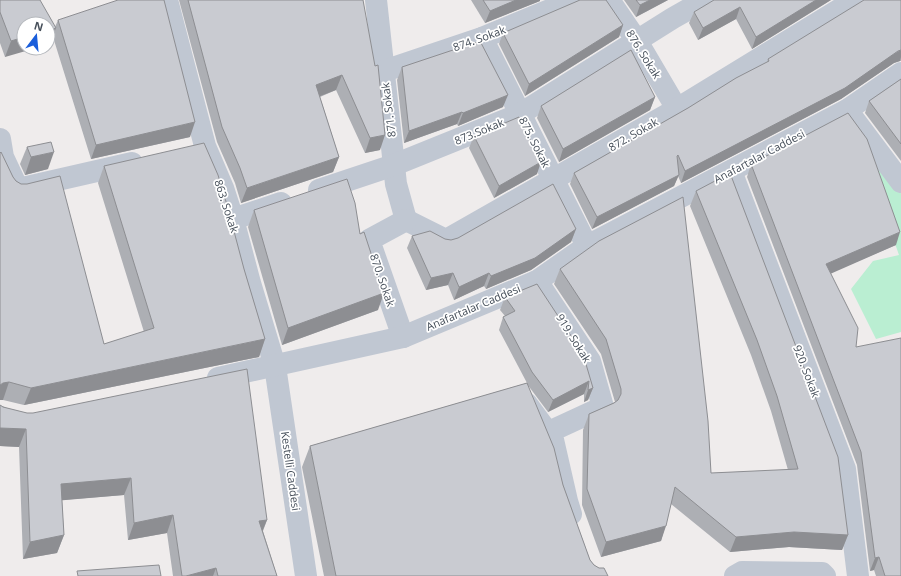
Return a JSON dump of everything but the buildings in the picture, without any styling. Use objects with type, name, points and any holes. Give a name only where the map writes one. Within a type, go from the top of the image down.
[{"type":"street","name":"863. Sokak","points":[[167,0],[197,148],[222,188],[233,219],[250,283],[275,366]]},
{"type":"street","name":"871. Sokak","points":[[376,0],[396,184],[406,220]]},
{"type":"street","name":"874. Sokak","points":[[384,71],[482,38],[571,0]]},
{"type":"street","name":"876. Sokak","points":[[609,0],[637,41],[677,108]]},
{"type":"street","name":"873.Sokak","points":[[233,219],[394,165],[520,114],[673,18],[705,0]]},
{"type":"street","name":"872. Sokak","points":[[406,220],[446,240],[677,108],[855,0]]},
{"type":"street","name":"875. Sokak","points":[[482,38],[587,246]]},
{"type":"street","name":"Anafartalar Caddesi","points":[[199,382],[403,337],[537,281],[587,246],[847,110],[901,73]]},
{"type":"street","points":[[847,110],[901,182]]},
{"type":"street","points":[[1,151],[18,189],[150,159]]},
{"type":"street","name":"920. Sokak","points":[[731,171],[845,469],[858,576]]},
{"type":"street","name":"870. Sokak","points":[[403,337],[369,240],[406,220]]},
{"type":"street","name":"919. Sokak","points":[[537,281],[590,361],[603,407],[551,431]]},
{"type":"street","name":"Kestelli Caddesi","points":[[275,366],[306,576]]},
{"type":"street","points":[[551,431],[566,501],[578,531]]},
{"type":"street","points":[[735,576],[742,572],[822,573],[825,576]]},
{"type":"lane","points":[[522,392],[551,431]]},
{"type":"green space","points":[[885,161],[901,182],[901,332],[876,339],[851,289],[873,261],[899,255],[870,172]]}]
